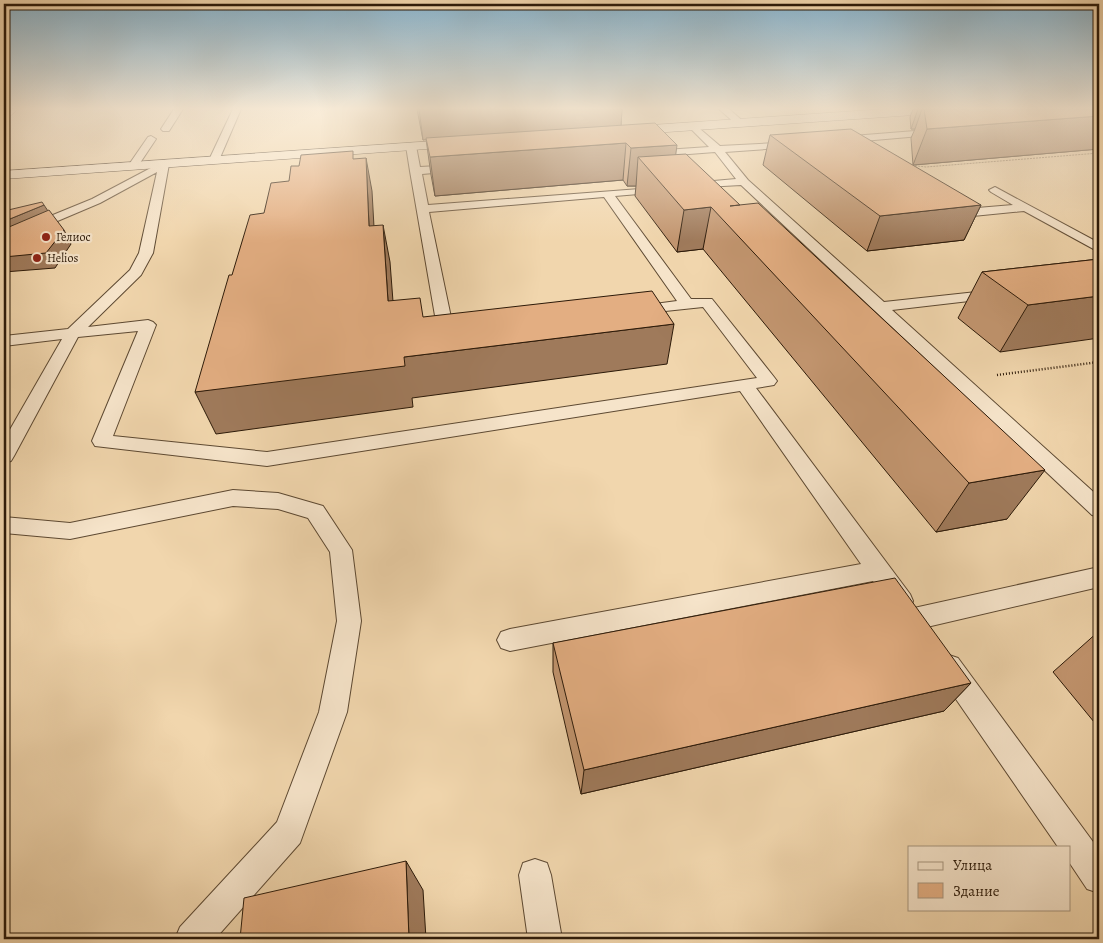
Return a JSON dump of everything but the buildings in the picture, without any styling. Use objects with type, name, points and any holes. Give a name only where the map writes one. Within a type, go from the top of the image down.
[{"type":"street","points":[[4,175],[312,153]]},
{"type":"lane","points":[[133,166],[142,153]]},
{"type":"lane","points":[[214,160],[217,153]]},
{"type":"lane","points":[[412,153],[446,333],[466,331]]},
{"type":"lane","points":[[639,155],[665,153]]},
{"type":"lane","points":[[720,153],[744,182],[1099,509]]},
{"type":"lane","points":[[4,239],[96,201],[164,164]]},
{"type":"lane","points":[[4,456],[73,333],[136,272],[146,253],[164,164]]},
{"type":"lane","points":[[415,171],[464,168]]},
{"type":"lane","points":[[422,210],[744,182]]},
{"type":"lane","points":[[995,190],[1099,248]]},
{"type":"lane","points":[[607,194],[688,304]]},
{"type":"lane","points":[[953,214],[1026,207]]},
{"type":"lane","points":[[880,307],[1014,291]]},
{"type":"lane","points":[[4,341],[148,325],[102,441],[267,459],[768,381],[707,302],[620,312]]},
{"type":"lane","points":[[744,384],[1099,877]]},
{"type":"lane","points":[[4,526],[70,531],[233,498],[278,501],[315,512],[341,550],[349,621],[333,712],[289,832],[192,939]]},
{"type":"lane","points":[[510,640],[879,570]]},
{"type":"lane","points":[[914,619],[1099,577]]},
{"type":"lane","points":[[535,875],[545,939]]},
{"type":"path","points":[[908,165],[926,167],[1087,153]]},
{"type":"path","points":[[959,380],[1099,362]]},
{"type":"place","name":"Гелиос","points":[[46,237]]},
{"type":"place","name":"Helios","points":[[37,258]]}]
